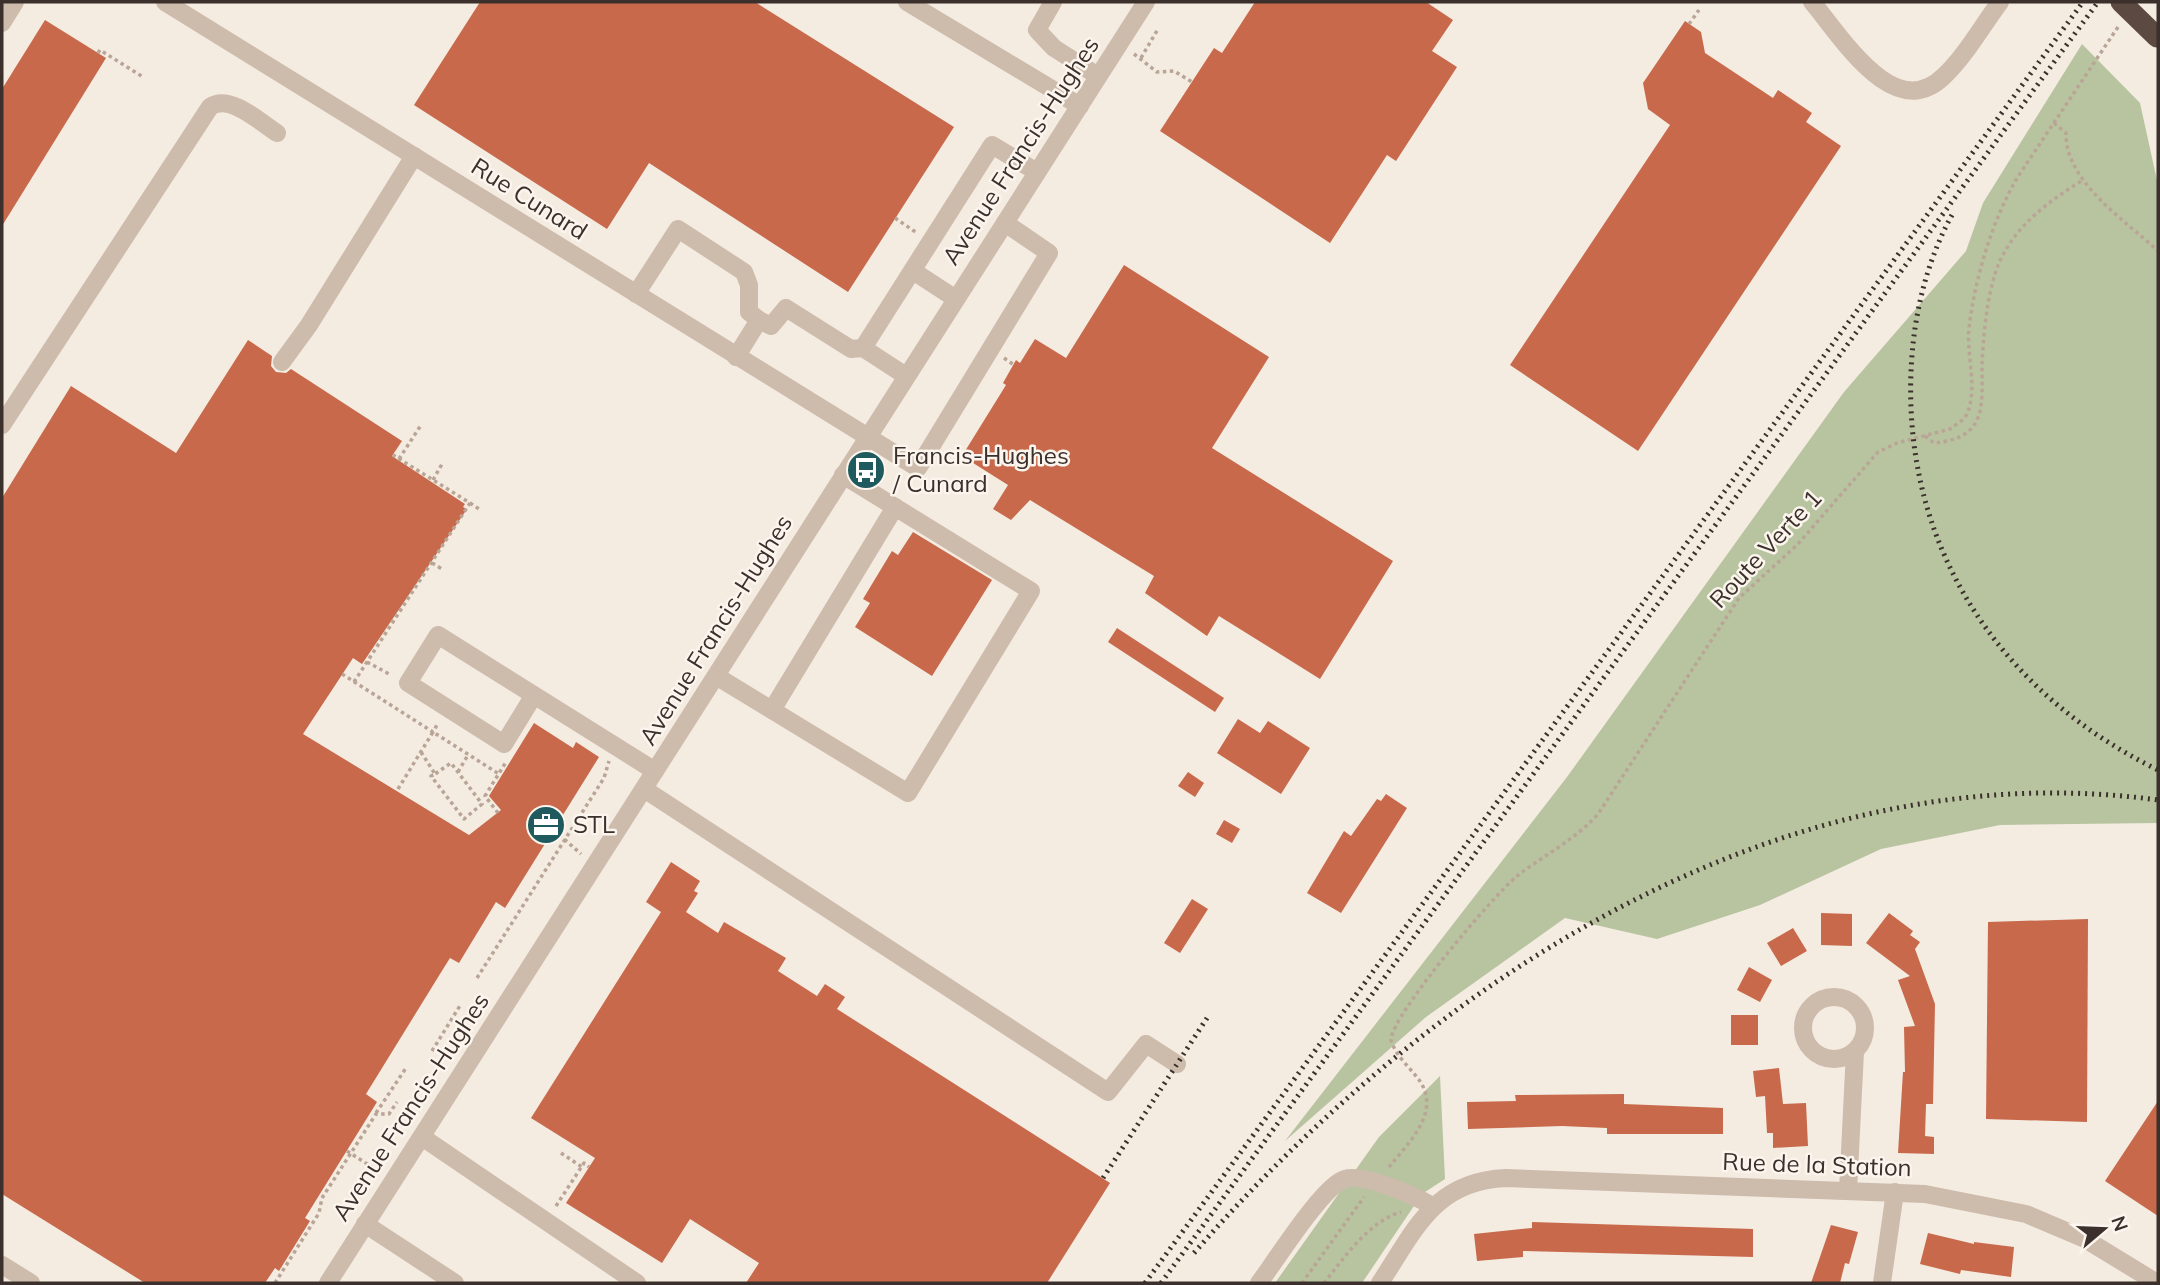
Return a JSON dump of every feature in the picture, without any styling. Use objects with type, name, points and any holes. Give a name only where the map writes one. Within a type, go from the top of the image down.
[{"type":"highway","points":[[2122,11],[2157,37]]},
{"type":"street","points":[[2,23],[15,2]]},
{"type":"street","name":"Rue Cunard","points":[[165,2],[918,468],[1049,253],[1005,223]]},
{"type":"street","points":[[907,2],[1080,106]]},
{"type":"street","points":[[1054,2],[1037,30],[1054,48],[1098,76]]},
{"type":"street","name":"Avenue Francis-Hughes","points":[[328,1283],[1146,2]]},
{"type":"street","points":[[1812,2],[1877,78],[1896,88],[1910,90],[1932,85],[1944,76],[2000,2]]},
{"type":"street","points":[[2,425],[210,107],[218,102],[228,102],[277,133]]},
{"type":"street","points":[[863,348],[992,145],[1037,172]]},
{"type":"street","points":[[282,362],[309,325],[414,156]]},
{"type":"street","points":[[636,295],[678,229],[744,272],[749,285],[749,312],[759,320],[771,326],[786,308],[851,349],[863,348],[906,376]]},
{"type":"street","points":[[913,271],[956,299]]},
{"type":"street","points":[[736,357],[759,320]]},
{"type":"street","points":[[716,676],[908,793],[1031,591],[843,475]]},
{"type":"street","points":[[772,710],[895,507]]},
{"type":"street","points":[[534,695],[504,744],[408,683],[438,635],[534,695],[655,771]]},
{"type":"street","points":[[644,789],[1108,1092],[1146,1044],[1177,1064]]},
{"type":"street","points":[[1848,1191],[1854,1051]]},
{"type":"street","points":[[422,1137],[637,1283]]},
{"type":"street","points":[[1259,1283],[1325,1193],[1341,1180],[1356,1178],[1376,1183],[1427,1212],[1380,1283]]},
{"type":"street","name":"Rue de la Station","points":[[1427,1212],[1457,1189],[1483,1180],[1506,1178],[1925,1194],[2026,1214],[2085,1239],[2153,1282]]},
{"type":"street","points":[[1882,1283],[1895,1192]]},
{"type":"street","points":[[365,1224],[455,1283]]},
{"type":"street","points":[[2,1265],[31,1283]]},
{"type":"path","points":[[1689,24],[1699,10]]},
{"type":"path","name":"Route Verte 1","points":[[1388,1167],[1416,1132],[1429,1104],[1425,1087],[1391,1040],[1395,1024],[1409,1004],[1502,890],[1580,832],[1598,814],[1739,598],[1805,537],[1871,458],[1890,446],[1956,427],[1967,415],[1971,395],[1969,330],[1986,257],[2011,188],[2122,11]]},
{"type":"path","points":[[1141,58],[1158,29]]},
{"type":"path","points":[[98,53],[100,50],[143,77]]},
{"type":"path","points":[[1133,53],[1157,72],[1174,71],[1192,82]]},
{"type":"path","points":[[2054,123],[2066,133],[2066,152],[2083,180],[2158,251]]},
{"type":"path","points":[[1925,436],[1934,443],[1957,439],[1973,427],[1980,416],[1984,346],[1993,279],[2015,233],[2053,199],[2083,180]]},
{"type":"path","points":[[895,218],[921,236]]},
{"type":"path","points":[[399,459],[421,425]]},
{"type":"path","points":[[393,455],[479,509]]},
{"type":"path","points":[[433,480],[442,464]]},
{"type":"path","points":[[354,682],[470,503]]},
{"type":"path","points":[[432,563],[442,569]]},
{"type":"path","points":[[367,662],[399,677]]},
{"type":"path","points":[[342,674],[499,774]]},
{"type":"path","points":[[398,789],[433,732]]},
{"type":"path","points":[[421,752],[435,774]]},
{"type":"path","points":[[458,772],[468,755]]},
{"type":"path","points":[[477,978],[604,778],[609,760],[602,755]]},
{"type":"path","points":[[480,801],[509,758]]},
{"type":"path","points":[[451,763],[482,804],[464,818],[431,776],[435,774],[451,763]]},
{"type":"path","points":[[485,796],[498,813]]},
{"type":"path","points":[[554,830],[582,855]]},
{"type":"path","points":[[432,1051],[461,1004]]},
{"type":"path","points":[[275,1283],[318,1215],[322,1198],[349,1152],[406,1068]]},
{"type":"path","points":[[376,1114],[389,1114],[397,1102]]},
{"type":"path","points":[[349,1152],[379,1172]]},
{"type":"path","points":[[561,1153],[582,1167]]},
{"type":"path","points":[[552,1212],[584,1163],[589,1167]]},
{"type":"path","points":[[1302,1283],[1350,1212],[1369,1191]]},
{"type":"path","points":[[311,1209],[318,1215]]},
{"type":"path","points":[[1325,1283],[1362,1238],[1387,1219],[1403,1212],[1427,1212]]},
{"type":"green space","points":[[2082,44],[2140,103],[2158,185],[2158,823],[2000,825],[1881,849],[1760,905],[1657,939],[1565,918],[1426,1017],[1285,1141],[1567,777],[1844,392],[1966,251],[1983,203]]},
{"type":"green space","points":[[1440,1076],[1445,1179],[1422,1194],[1362,1283],[1275,1283],[1379,1137]]},
{"type":"building","points":[[480,2],[755,2],[954,127],[848,292],[649,163],[607,229],[414,105]]},
{"type":"building","points":[[1255,2],[1426,2],[1453,20],[1432,51],[1457,67],[1396,161],[1387,155],[1330,243],[1160,131],[1214,48],[1222,53]]},
{"type":"building","points":[[45,20],[106,58],[2,226],[2,89]]},
{"type":"building","points":[[1685,21],[1701,32],[1705,53],[1773,98],[1778,90],[1812,113],[1806,122],[1841,146],[1638,451],[1510,365],[1670,125],[1648,109],[1643,83]]},
{"type":"building","points":[[1124,265],[1269,357],[1212,448],[1393,561],[1320,679],[1219,616],[1207,636],[1145,593],[1154,576],[1030,500],[1011,520],[993,509],[1008,485],[962,456],[1006,385],[1003,383],[1016,360],[1020,363],[1035,339],[1066,358]]},
{"type":"building","points":[[248,340],[272,356],[271,366],[276,372],[286,373],[291,369],[402,441],[392,456],[465,504],[463,507],[467,509],[362,664],[353,658],[303,734],[469,835],[501,810],[489,796],[534,723],[573,748],[576,742],[599,757],[505,908],[496,902],[459,963],[450,958],[440,974],[366,1094],[377,1102],[305,1218],[310,1221],[279,1271],[275,1268],[265,1283],[145,1283],[2,1194],[2,498],[71,386],[176,453]]},
{"type":"building","points":[[913,532],[992,580],[932,676],[855,627],[870,603],[863,599],[892,551],[898,555]]},
{"type":"building","points":[[1117,628],[1224,698],[1215,712],[1108,642]]},
{"type":"building","points":[[1238,719],[1260,733],[1268,721],[1310,748],[1281,794],[1217,753]]},
{"type":"building","points":[[1188,772],[1204,783],[1195,797],[1178,786]]},
{"type":"building","points":[[1386,794],[1407,808],[1341,913],[1307,893],[1344,831],[1351,836],[1377,799],[1381,801]]},
{"type":"building","points":[[1224,820],[1240,829],[1232,843],[1216,834]]},
{"type":"building","points":[[671,862],[700,881],[694,891],[698,893],[686,912],[718,933],[724,922],[786,958],[778,971],[817,996],[825,984],[845,997],[837,1009],[1110,1183],[1047,1283],[746,1283],[759,1263],[690,1219],[662,1263],[566,1203],[595,1158],[531,1118],[661,912],[646,902]]},
{"type":"building","points":[[1192,899],[1208,909],[1180,953],[1164,943]]},
{"type":"building","points":[[1821,913],[1852,914],[1852,946],[1821,945]]},
{"type":"building","points":[[1889,913],[1913,931],[1910,935],[1920,942],[1915,949],[1935,1004],[1933,1104],[1926,1104],[1925,1136],[1934,1137],[1934,1154],[1898,1153],[1905,1072],[1904,1027],[1915,1026],[1898,980],[1910,976],[1866,943]]},
{"type":"building","points":[[2088,919],[2087,1122],[1986,1119],[1988,922]]},
{"type":"building","points":[[1793,928],[1807,951],[1781,966],[1767,943]]},
{"type":"building","points":[[1749,967],[1772,980],[1760,1002],[1737,990]]},
{"type":"building","points":[[1731,1015],[1758,1015],[1758,1045],[1731,1045]]},
{"type":"building","points":[[1779,1068],[1783,1104],[1806,1103],[1808,1146],[1773,1148],[1773,1133],[1767,1133],[1765,1096],[1756,1097],[1753,1071]]},
{"type":"building","points":[[1624,1094],[1624,1104],[1723,1108],[1723,1134],[1607,1134],[1607,1128],[1562,1126],[1468,1129],[1467,1102],[1516,1101],[1515,1095]]},
{"type":"building","points":[[2158,1101],[2158,1216],[2105,1181]]},
{"type":"building","points":[[1532,1222],[1753,1229],[1753,1257],[1523,1251],[1523,1257],[1477,1261],[1474,1234],[1532,1228]]},
{"type":"building","points":[[1831,1225],[1858,1232],[1849,1264],[1845,1263],[1840,1283],[1811,1283]]},
{"type":"building","points":[[1928,1233],[1974,1244],[2014,1247],[2011,1277],[1961,1270],[1960,1274],[1920,1264]]},
{"type":"railway","points":[[1145,1283],[2083,2]]},
{"type":"railway","points":[[1161,1283],[2098,2]]},
{"type":"railway","points":[[1952,215],[1928,271],[1918,311],[1911,372],[1913,437],[1925,498],[1945,556],[1973,609],[2009,657],[2052,700],[2102,738],[2158,770]]},
{"type":"railway","points":[[1194,1253],[1288,1153],[1392,1060],[1504,977],[1624,905],[1750,849],[1882,811],[2018,794],[2158,800]]},
{"type":"railway","points":[[1103,1178],[1207,1018]]},
{"type":"place","name":"Francis-Hughes / Cunard","points":[[866,470]]},
{"type":"place","name":"STL","points":[[546,825]]}]
